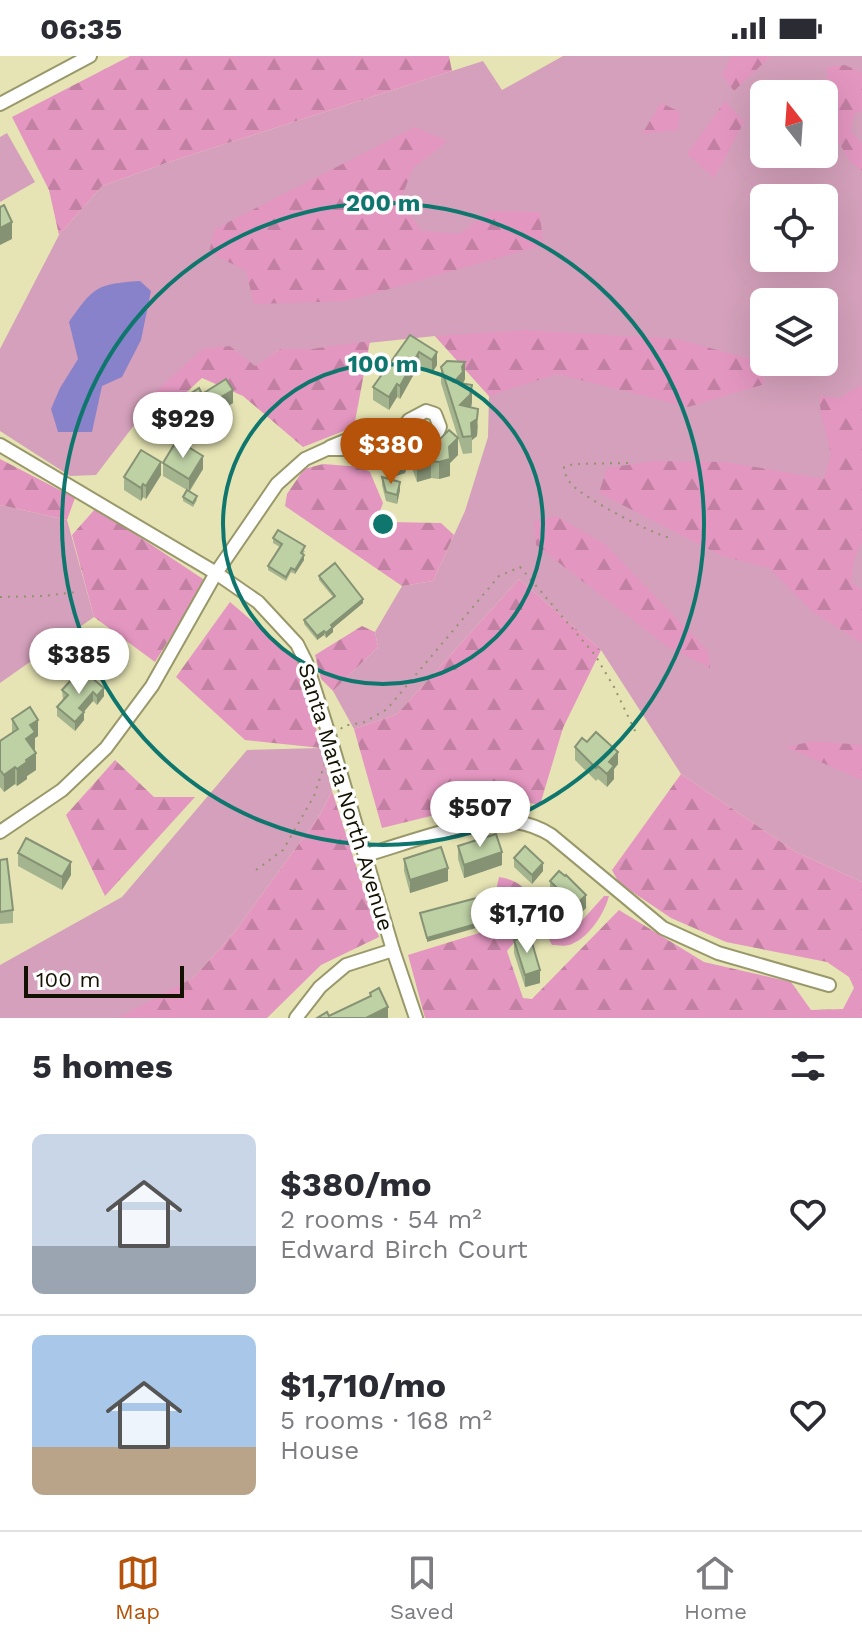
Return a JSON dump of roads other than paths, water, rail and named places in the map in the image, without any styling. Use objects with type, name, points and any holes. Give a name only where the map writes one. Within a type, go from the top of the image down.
[{"type":"street","points":[[0,104],[90,56]]},
{"type":"street","points":[[0,832],[62,790],[106,748],[152,686],[216,573],[277,484],[305,459],[347,440],[394,440]]},
{"type":"street","name":"Santa Maria North Avenue","points":[[0,445],[216,573],[258,602],[297,644],[306,662],[416,1018]]},
{"type":"street","points":[[327,449],[356,449]]},
{"type":"street","points":[[366,855],[475,824],[514,821],[538,827],[663,928],[718,953],[829,985]]},
{"type":"street","points":[[296,1018],[320,987],[346,965],[393,950]]}]
